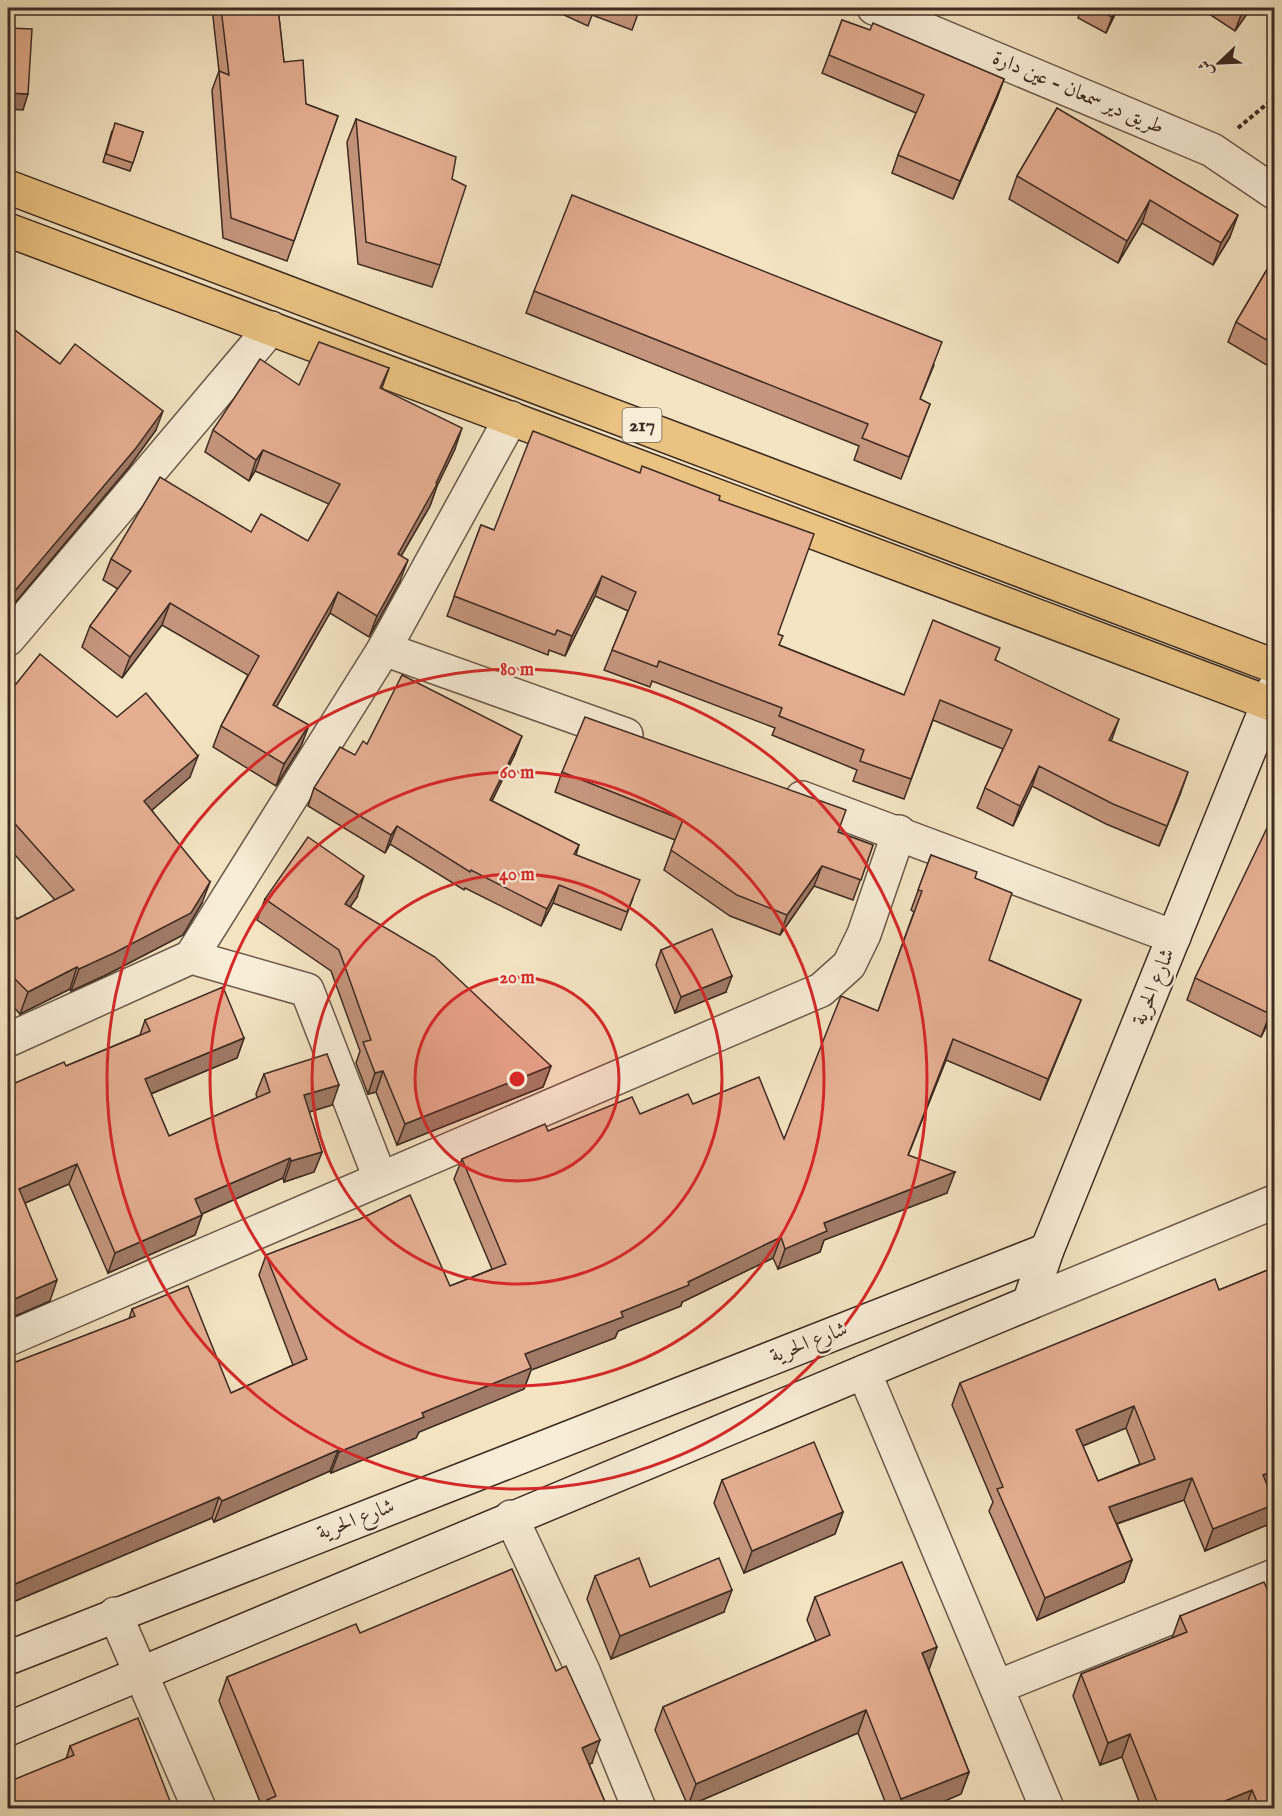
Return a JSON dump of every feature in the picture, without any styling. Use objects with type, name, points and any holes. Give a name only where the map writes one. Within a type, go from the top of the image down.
[{"type":"main road","name":"217","points":[[16,191],[1275,666]]},
{"type":"main road","name":"217","points":[[8,230],[1273,699]]},
{"type":"street","name":"طريق دير سمعان - عين دارة","points":[[874,8],[1212,150],[1275,192]]},
{"type":"street","points":[[8,230],[16,191]]},
{"type":"street","points":[[8,639],[271,328]]},
{"type":"street","points":[[8,1040],[191,957],[384,649],[511,418]]},
{"type":"street","points":[[384,649],[652,745]]},
{"type":"street","name":"شارع الحرية","points":[[8,1658],[115,1614],[1047,1250],[1273,699]]},
{"type":"street","points":[[776,788],[899,832],[1174,937]]},
{"type":"street","points":[[8,1339],[821,990],[849,965],[864,933],[899,832]]},
{"type":"street","points":[[191,957],[307,990],[380,1178]]},
{"type":"street","points":[[8,1730],[511,1517],[1275,1202]]},
{"type":"street","points":[[1029,1303],[1047,1250]]},
{"type":"street","points":[[864,1372],[1047,1809]]},
{"type":"street","points":[[511,1517],[583,1671],[639,1809]]},
{"type":"street","points":[[997,1688],[1275,1576]]},
{"type":"street","points":[[115,1614],[199,1809]]},
{"type":"path","points":[[1212,150],[1275,98]]},
{"type":"building","points":[[221,8],[278,8],[284,62],[303,60],[306,104],[338,116],[294,241],[231,218],[219,71],[229,75]]},
{"type":"building","points":[[618,8],[640,8],[638,14]]},
{"type":"building","points":[[1093,8],[1117,8],[1112,17]]},
{"type":"building","points":[[1229,8],[1246,8],[1241,15]]},
{"type":"building","points":[[842,20],[870,30],[873,23],[1004,79],[960,181],[898,155],[924,95],[829,55]]},
{"type":"building","points":[[8,28],[32,29],[28,94],[8,93]]},
{"type":"building","points":[[1057,108],[1238,215],[1221,243],[1150,200],[1127,241],[1017,176]]},
{"type":"building","points":[[356,119],[456,157],[452,179],[466,186],[440,265],[366,242]]},
{"type":"building","points":[[115,123],[143,132],[133,163],[106,154]]},
{"type":"building","points":[[572,195],[942,342],[920,399],[930,404],[909,457],[862,438],[868,424],[534,291]]},
{"type":"building","points":[[1275,256],[1275,345],[1236,322]]},
{"type":"building","points":[[8,325],[60,364],[75,344],[163,411],[136,448],[8,599],[8,550],[13,541],[8,537]]},
{"type":"building","points":[[319,342],[389,368],[380,388],[462,428],[437,484],[398,554],[408,560],[377,616],[338,592],[273,705],[309,725],[284,764],[221,726],[259,656],[170,603],[130,657],[90,626],[131,571],[111,559],[160,477],[251,532],[261,514],[308,541],[340,484],[263,450],[256,460],[213,430],[260,359],[299,385]]},
{"type":"building","points":[[533,431],[640,473],[642,466],[720,496],[719,500],[814,534],[778,634],[783,636],[779,645],[904,695],[933,620],[1000,648],[995,660],[1119,719],[1109,740],[1188,772],[1167,826],[1113,804],[1039,766],[1020,806],[985,788],[1012,730],[940,700],[911,779],[860,761],[864,750],[779,716],[782,708],[659,661],[657,667],[612,650],[636,592],[602,576],[572,636],[557,630],[555,635],[454,596],[481,525],[494,530]]},
{"type":"building","points":[[40,654],[117,717],[146,693],[198,756],[144,801],[210,882],[191,913],[114,953],[79,969],[77,967],[28,992],[14,978],[8,985],[8,908],[17,919],[74,890],[8,816],[8,694]]},
{"type":"building","points":[[402,675],[522,736],[490,800],[579,845],[574,854],[640,880],[627,912],[559,885],[547,909],[471,870],[470,872],[397,826],[391,835],[314,788],[340,747],[355,755],[363,741],[367,744]]},
{"type":"building","points":[[585,717],[846,810],[838,832],[873,845],[861,880],[822,866],[787,915],[737,895],[671,850],[683,820],[562,772]]},
{"type":"building","points":[[1267,828],[1275,832],[1275,1004],[1270,1014],[1195,978]]},
{"type":"building","points":[[308,837],[364,876],[345,904],[435,957],[551,1066],[405,1124],[383,1071],[375,1073],[363,1042],[371,1040],[339,950],[265,899]]},
{"type":"building","points":[[931,855],[977,872],[975,878],[1012,893],[989,960],[1081,1000],[1048,1079],[953,1039],[908,1155],[955,1172],[824,1223],[827,1231],[785,1249],[781,1237],[688,1282],[689,1285],[621,1312],[623,1317],[525,1354],[531,1368],[422,1413],[424,1417],[339,1452],[338,1450],[222,1501],[219,1497],[8,1587],[8,1365],[135,1316],[132,1309],[188,1286],[231,1393],[307,1359],[266,1255],[360,1219],[410,1195],[450,1286],[506,1264],[462,1159],[545,1124],[548,1131],[632,1097],[640,1114],[688,1094],[693,1104],[759,1077],[784,1139],[841,996],[878,1011],[922,891],[918,890]]},
{"type":"building","points":[[712,929],[732,976],[681,997],[661,950]]},
{"type":"building","points":[[223,987],[244,1038],[145,1079],[169,1136],[270,1092],[264,1074],[327,1054],[339,1085],[304,1095],[322,1152],[291,1161],[290,1158],[195,1199],[202,1215],[115,1253],[77,1164],[19,1189],[57,1280],[8,1302],[8,1086],[64,1062],[66,1066],[150,1031],[145,1020]]},
{"type":"building","points":[[1275,1267],[1275,1470],[1263,1475],[1275,1504],[1213,1529],[1192,1478],[1109,1507],[1132,1560],[1045,1598],[997,1489],[1003,1487],[960,1383],[1215,1279],[1219,1290]],"holes":[[[1134,1406],[1155,1459],[1098,1481],[1076,1430]]]},
{"type":"building","points":[[814,1442],[843,1512],[752,1551],[722,1480]]},
{"type":"building","points":[[639,1558],[650,1587],[719,1558],[732,1590],[620,1636],[595,1576]]},
{"type":"building","points":[[902,1562],[937,1647],[922,1653],[969,1772],[901,1799],[866,1710],[696,1784],[663,1707],[830,1635],[815,1597]]},
{"type":"building","points":[[512,1569],[556,1671],[566,1666],[600,1740],[582,1748],[608,1809],[270,1809],[267,1800],[276,1796],[227,1677],[356,1624],[360,1633]]},
{"type":"building","points":[[1264,1582],[1275,1608],[1275,1809],[1260,1809],[1252,1790],[1205,1809],[1160,1809],[1130,1734],[1108,1743],[1081,1674],[1187,1632],[1180,1616]]},
{"type":"building","points":[[138,1718],[173,1809],[8,1809],[8,1782],[74,1755],[70,1746]]}]
